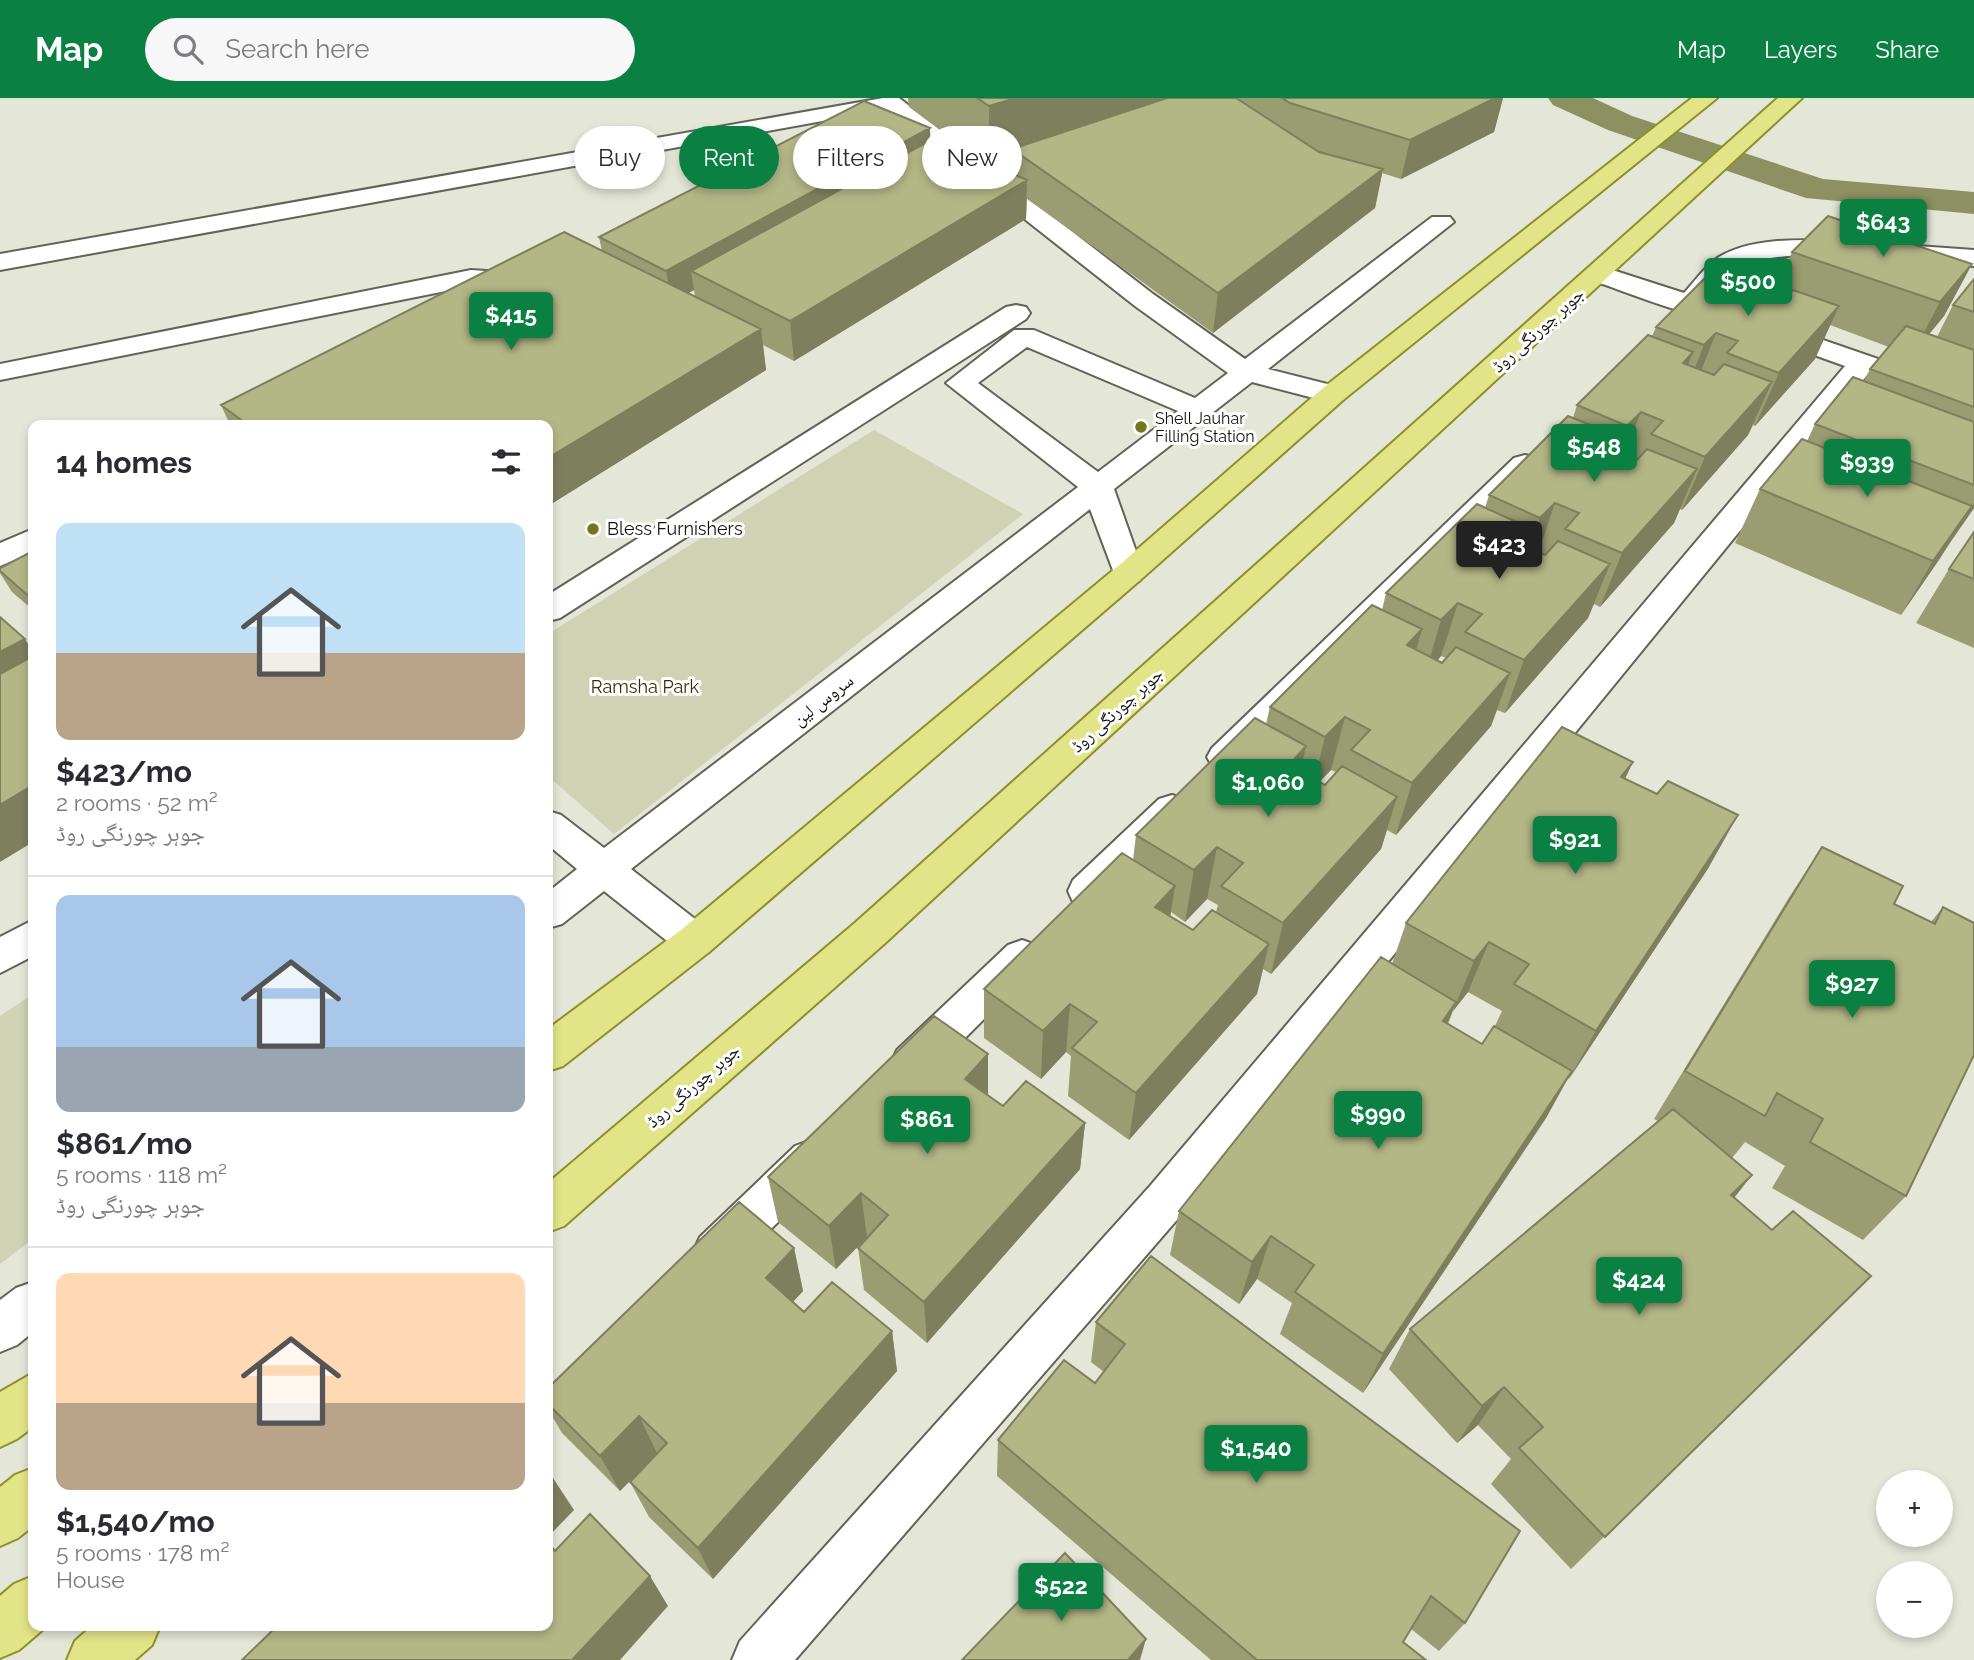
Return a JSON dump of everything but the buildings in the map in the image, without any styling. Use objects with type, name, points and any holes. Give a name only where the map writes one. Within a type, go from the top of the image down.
[{"type":"main road","name":"جوہر چورنگی روڈ","points":[[553,1207],[870,933],[1600,274],[1751,131],[1791,98]]},
{"type":"main road","points":[[553,1049],[695,941],[1128,575],[1334,394],[1698,105]]},
{"type":"main road","points":[[0,1423],[28,1401]]},
{"type":"main road","points":[[0,1520],[28,1497]]},
{"type":"main road","points":[[0,1631],[28,1607]]},
{"type":"main road","points":[[94,1660],[127,1631]]},
{"type":"street","points":[[0,262],[695,139],[850,108],[922,98]]},
{"type":"street","points":[[850,126],[890,102]]},
{"type":"street","points":[[890,102],[1144,300],[1245,372],[1334,394]]},
{"type":"street","name":"سروس لین","points":[[553,909],[1441,222]]},
{"type":"street","points":[[1660,332],[1728,263],[1764,251],[1815,249],[1974,258]]},
{"type":"street","points":[[1600,274],[1974,402]]},
{"type":"street","points":[[0,372],[471,278],[547,278],[491,306]]},
{"type":"street","points":[[553,607],[1021,310]]},
{"type":"street","points":[[1128,575],[1098,487],[960,383],[1024,336],[1197,409]]},
{"type":"street","points":[[759,1660],[1166,1200],[1863,362]]},
{"type":"street","points":[[889,1085],[1552,438]]},
{"type":"street","points":[[0,556],[28,542]]},
{"type":"street","points":[[553,829],[695,941]]},
{"type":"street","points":[[0,957],[28,939]]},
{"type":"street","points":[[688,1279],[838,1133]]},
{"type":"street","points":[[0,1329],[28,1308]]},
{"type":"green space","name":"Ramsha Park","points":[[874,430],[1023,514],[614,834],[553,780],[553,631]]},
{"type":"green space","points":[[28,997],[28,1243],[0,1264],[0,1016]]},
{"type":"waterway","points":[[1565,98],[1620,123],[1819,190],[1974,203]]},
{"type":"place","name":"Shell Jauhar Filling Station","points":[[1141,427]]},
{"type":"place","name":"Bless Furnishers","points":[[593,529]]}]
